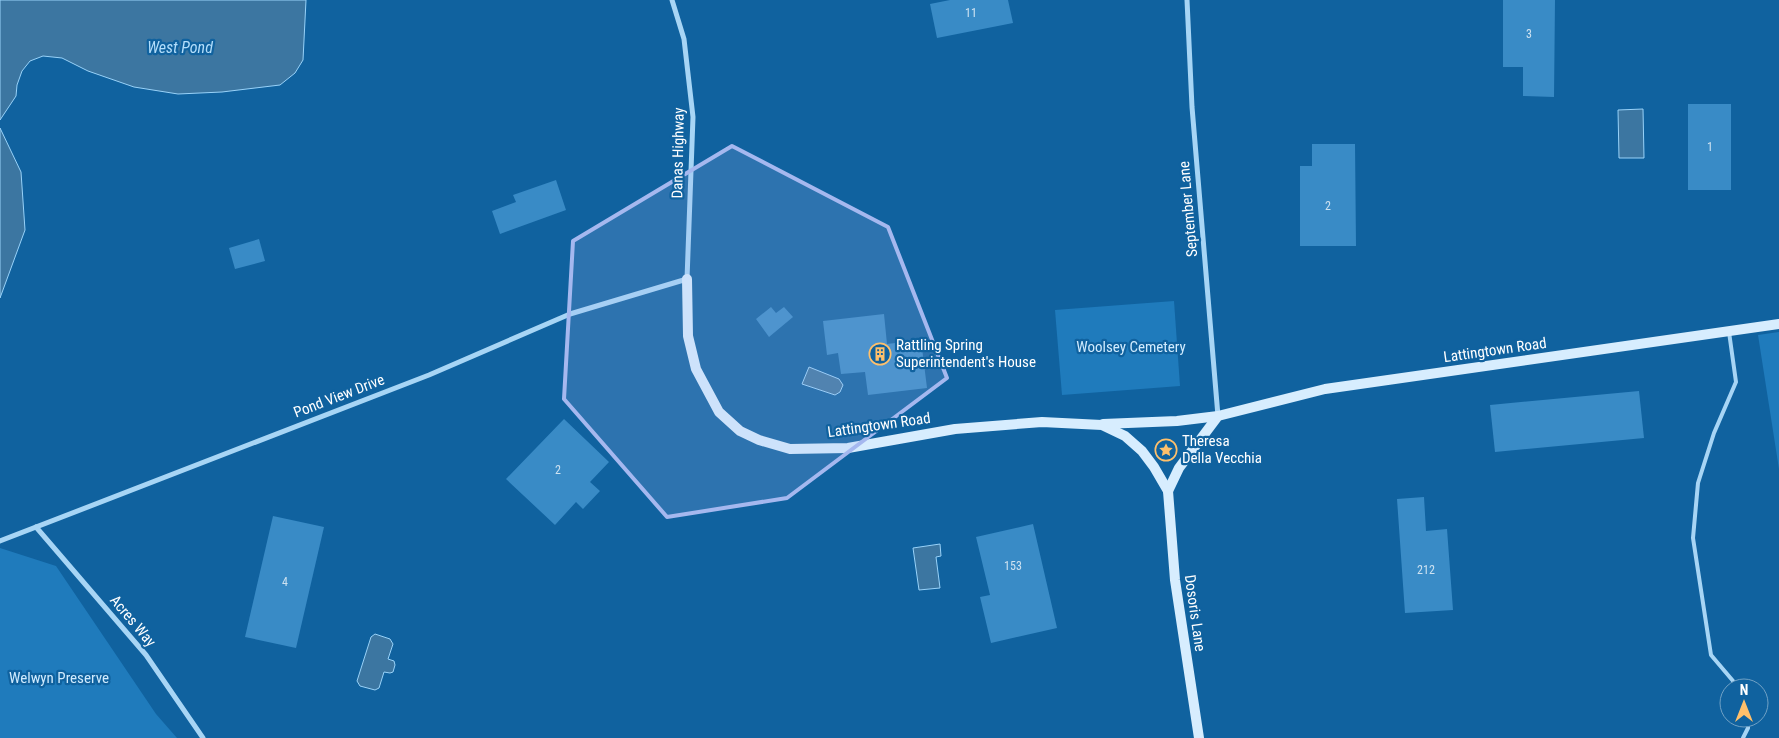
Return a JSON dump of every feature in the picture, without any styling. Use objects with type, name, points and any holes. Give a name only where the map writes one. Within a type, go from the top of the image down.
[{"type":"street","name":"Danas Highway","points":[[672,0],[684,39],[693,117],[687,279]]},
{"type":"street","name":"September Lane","points":[[1187,0],[1192,107],[1218,416]]},
{"type":"street","name":"Lattingtown Road","points":[[687,279],[688,336],[696,369],[719,412],[740,431],[759,440],[790,449],[848,448],[954,429],[1042,422],[1102,424],[1177,421],[1218,416],[1325,389],[1779,324]]},
{"type":"street","name":"Pond View Drive","points":[[0,541],[429,375],[570,314],[687,279]]},
{"type":"street","points":[[1168,491],[1179,468],[1218,416]]},
{"type":"street","name":"Lattingtown Road","points":[[1102,424],[1125,436],[1142,451],[1168,491]]},
{"type":"street","name":"Dosoris Lane","points":[[1168,491],[1175,580],[1199,738]]},
{"type":"street","name":"Acres Way","points":[[36,527],[146,655],[204,738]]},
{"type":"lane","points":[[1729,332],[1736,382],[1714,433],[1698,483],[1693,538],[1711,655],[1731,678]]},
{"type":"highlighted area","points":[[732,146],[888,227],[947,378],[787,498],[667,517],[564,399],[573,241]]},
{"type":"green space","name":"Woolsey Cemetery","points":[[1174,301],[1180,386],[1062,395],[1055,310]]},
{"type":"green space","points":[[1779,332],[1779,469],[1758,335]]},
{"type":"green space","name":"Welwyn Preserve","points":[[0,548],[56,566],[156,714],[177,738],[0,738]]},
{"type":"water","name":"West Pond","points":[[0,0],[306,0],[303,60],[295,73],[280,85],[222,92],[178,94],[134,87],[88,71],[62,58],[43,56],[30,61],[22,71],[17,85],[16,96],[0,120]]},
{"type":"water","points":[[1643,109],[1644,158],[1619,158],[1618,110]]},
{"type":"water","points":[[0,128],[21,172],[25,230],[0,298]]},
{"type":"water","points":[[809,367],[839,379],[843,385],[840,392],[835,395],[802,384]]},
{"type":"water","points":[[940,544],[941,556],[936,557],[940,588],[919,590],[913,548]]},
{"type":"water","points":[[375,634],[390,639],[393,644],[388,659],[394,661],[395,665],[393,672],[384,672],[379,688],[375,690],[360,686],[357,681],[371,637]]},
{"type":"building","points":[[950,0],[1008,0],[1013,23],[937,38],[930,4]]},
{"type":"building","points":[[1503,0],[1555,0],[1554,97],[1523,96],[1523,67],[1503,67]]},
{"type":"building","points":[[1688,104],[1731,104],[1731,190],[1688,190]]},
{"type":"building","points":[[1312,144],[1355,144],[1356,246],[1300,246],[1300,166],[1312,166]]},
{"type":"building","points":[[556,180],[566,210],[500,234],[492,211],[516,202],[513,195]]},
{"type":"building","points":[[259,239],[265,261],[235,269],[229,248]]},
{"type":"building","points":[[771,307],[776,313],[784,307],[793,317],[769,337],[756,319]]},
{"type":"building","name":"Rattling Spring Superintendent's House","points":[[884,314],[887,344],[921,340],[927,388],[868,395],[865,372],[841,374],[838,353],[827,355],[823,321]]},
{"type":"building","points":[[1639,391],[1644,438],[1495,452],[1490,405]]},
{"type":"building","points":[[564,419],[609,462],[590,482],[600,491],[583,509],[576,502],[555,525],[506,479]]},
{"type":"building","points":[[1424,497],[1426,531],[1447,529],[1453,610],[1405,613],[1397,499]]},
{"type":"building","points":[[273,516],[324,527],[296,648],[245,637]]},
{"type":"building","points":[[1033,524],[1057,628],[991,643],[980,597],[990,595],[976,537]]},
{"type":"place","name":"Rattling Spring Superintendent's House","points":[[880,354]]},
{"type":"place","name":"Theresa Della Vecchia","points":[[1166,450]]}]
